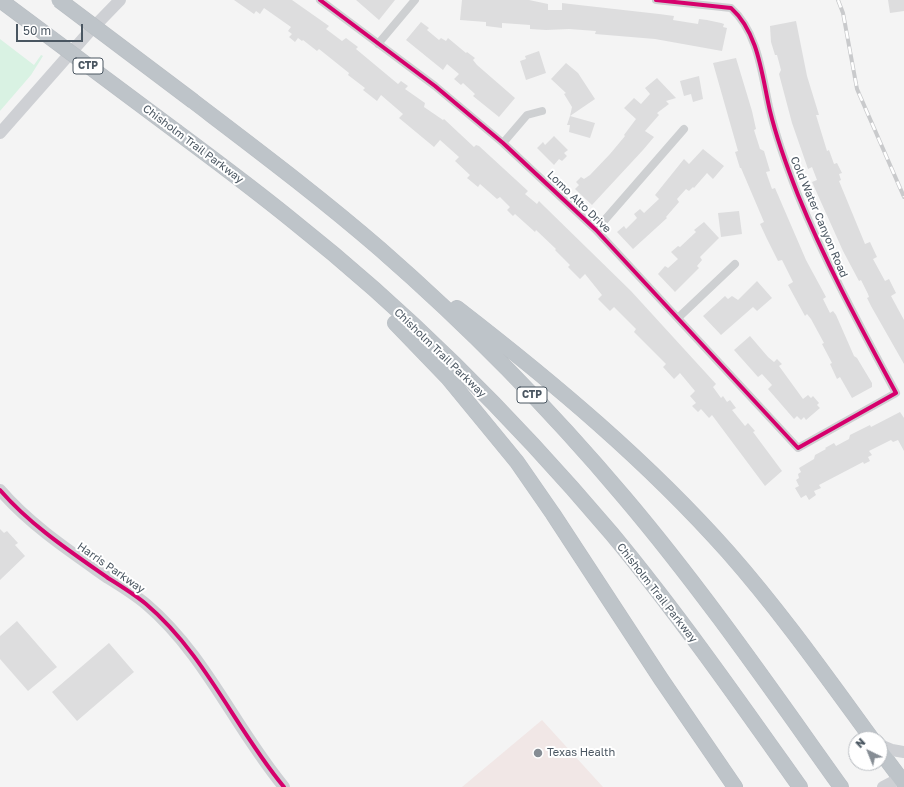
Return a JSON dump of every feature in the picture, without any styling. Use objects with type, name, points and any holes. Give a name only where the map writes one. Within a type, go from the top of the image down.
[{"type":"highway","name":"Chisholm Trail Parkway","points":[[0,0],[177,132],[294,222],[374,290],[456,366],[520,431],[579,496],[657,590],[800,787]]},
{"type":"highway","name":"CTP","points":[[59,0],[302,185],[380,250],[459,322],[509,371],[624,497],[697,590],[841,787]]},
{"type":"highway","points":[[294,222],[448,378],[506,448],[546,503],[661,679],[735,787]]},
{"type":"highway","points":[[380,250],[527,362],[588,414],[659,479],[740,566],[807,651],[866,731]]},
{"type":"highway","points":[[888,765],[897,781]]},
{"type":"street","points":[[0,133],[89,32],[120,0]]},
{"type":"street","name":"Lomo Alto Drive","points":[[320,0],[435,86],[503,143],[596,230],[679,317],[798,448]]},
{"type":"street","points":[[378,44],[415,0]]},
{"type":"street","name":"Cold Water Canyon Road","points":[[656,0],[732,8],[740,16],[754,42],[772,122],[784,159],[811,227],[845,299],[896,393],[798,448]]},
{"type":"street","points":[[503,143],[527,115],[542,112]]},
{"type":"street","points":[[596,230],[684,129]]},
{"type":"street","points":[[679,317],[735,264]]},
{"type":"street","name":"Harris Parkway","points":[[0,490],[10,502],[42,530],[146,604],[184,644],[208,675],[262,761],[284,787]]},
{"type":"street","points":[[888,748],[904,752]]},
{"type":"shaded area","name":"Texas Health","points":[[542,720],[603,787],[462,787]]},
{"type":"green space","points":[[0,39],[34,65],[41,55],[43,56],[31,75],[0,111]]},
{"type":"building","points":[[234,0],[292,0],[329,26],[326,29],[342,41],[346,38],[358,47],[356,49],[398,84],[401,81],[408,86],[405,89],[425,103],[424,107],[443,120],[444,119],[474,147],[476,145],[479,146],[528,191],[525,194],[537,204],[539,201],[631,291],[716,384],[713,387],[721,398],[723,396],[727,402],[730,400],[736,408],[732,410],[745,426],[748,423],[755,431],[753,432],[782,471],[765,486],[712,415],[709,418],[701,409],[698,412],[692,406],[696,403],[690,396],[695,391],[680,373],[674,379],[663,367],[666,364],[634,332],[636,329],[614,307],[610,311],[598,299],[602,295],[585,274],[580,279],[568,267],[570,265],[555,250],[556,249],[536,230],[535,232],[515,214],[513,216],[507,210],[510,207],[500,197],[497,199],[480,184],[478,187],[467,178],[470,175],[455,161],[459,157],[440,140],[434,147],[399,118],[403,114],[381,95],[377,101],[363,90],[365,88],[348,75],[349,73],[319,49],[317,51],[298,38],[295,42],[289,37],[292,34],[288,31],[291,27],[264,8],[260,14],[256,11],[254,14]]},
{"type":"building","points":[[356,0],[395,0],[379,20]]},
{"type":"building","points":[[462,0],[529,0],[548,4],[548,10],[562,10],[562,3],[674,16],[673,20],[698,24],[699,19],[707,20],[724,24],[723,27],[727,28],[722,51],[655,39],[595,34],[596,31],[530,29],[530,25],[502,23],[502,28],[486,26],[486,22],[460,20]]},
{"type":"building","points":[[888,0],[904,0],[904,11],[890,13]]},
{"type":"building","points":[[796,21],[807,76],[819,115],[816,115],[827,151],[829,150],[834,164],[837,163],[842,173],[839,174],[841,180],[839,181],[865,244],[870,242],[877,257],[873,259],[885,281],[889,279],[896,293],[891,296],[904,320],[904,364],[871,306],[867,298],[869,297],[868,294],[861,280],[859,281],[843,251],[812,182],[817,180],[812,167],[808,169],[792,123],[779,74],[781,70],[777,55],[775,55],[771,42],[770,26]]},
{"type":"building","points":[[421,22],[429,28],[427,30],[439,40],[441,38],[446,41],[448,38],[466,53],[467,52],[475,58],[473,60],[477,65],[515,98],[499,117],[473,96],[475,94],[463,83],[461,85],[454,79],[459,74],[447,64],[443,70],[406,40]]},
{"type":"building","points":[[539,51],[546,73],[526,80],[520,61],[526,59],[525,56]]},
{"type":"building","points":[[736,58],[752,111],[756,129],[754,130],[760,149],[764,151],[770,171],[766,172],[772,189],[775,188],[806,260],[826,297],[823,299],[830,313],[833,311],[836,315],[854,356],[857,358],[872,383],[872,387],[852,398],[840,377],[837,379],[830,364],[832,363],[822,344],[824,343],[811,319],[807,314],[805,316],[788,285],[793,282],[782,260],[778,261],[760,224],[764,222],[740,168],[735,152],[738,151],[713,63]]},
{"type":"building","points":[[566,63],[578,73],[595,99],[570,116],[572,107],[564,94],[566,93],[551,79]]},
{"type":"building","points":[[699,76],[703,99],[693,102],[691,94],[684,96],[680,81]]},
{"type":"building","points":[[657,78],[676,98],[666,101],[669,104],[657,113],[659,115],[645,131],[654,137],[592,205],[575,189],[579,185],[576,182],[581,177],[584,179],[590,175],[625,136],[624,135],[636,119],[624,108],[634,98],[641,104],[650,94],[645,88]]},
{"type":"building","points":[[570,116],[595,123],[590,138],[569,132],[570,125],[567,125]]},
{"type":"building","points":[[554,136],[568,150],[564,153],[567,156],[562,161],[559,159],[554,165],[537,148],[543,142],[545,145]]},
{"type":"building","points":[[703,149],[724,166],[713,179],[707,173],[694,188],[693,187],[689,191],[686,189],[677,199],[679,202],[666,217],[667,218],[633,249],[617,232],[624,226],[626,229],[637,218],[634,214],[640,209],[644,213],[659,199],[655,195],[684,159],[689,164]]},
{"type":"building","points":[[739,211],[742,234],[721,237],[718,213]]},
{"type":"building","points":[[704,222],[719,238],[700,257],[702,260],[697,266],[699,268],[675,292],[658,274],[665,266],[668,268],[678,259],[671,252],[678,246],[680,247],[696,232],[694,230]]},
{"type":"building","points":[[757,281],[772,298],[757,311],[753,307],[721,335],[703,316],[725,296],[728,299],[732,296],[738,300]]},
{"type":"building","points":[[750,336],[768,357],[774,362],[777,359],[782,364],[779,366],[803,399],[808,395],[811,398],[813,396],[819,403],[817,405],[820,408],[806,420],[804,417],[801,420],[797,416],[794,419],[768,389],[772,385],[762,374],[758,377],[734,350]]},
{"type":"building","points":[[900,412],[904,418],[904,451],[898,440],[893,442],[891,440],[869,451],[872,455],[868,457],[870,461],[864,464],[863,462],[819,485],[821,488],[814,491],[816,495],[809,500],[806,495],[801,498],[795,488],[799,486],[796,480],[799,478],[798,474],[801,472],[799,468],[814,459],[815,455],[834,443],[836,446],[849,439],[850,435],[870,425],[871,427]]},
{"type":"building","points":[[0,529],[4,533],[7,531],[18,543],[15,545],[25,556],[0,580]]},
{"type":"building","points":[[17,621],[57,667],[28,691],[0,659],[0,636]]},
{"type":"building","points":[[109,643],[134,672],[77,721],[52,692]]},
{"type":"railway","points":[[838,0],[843,13],[857,89],[904,197]]},
{"type":"cycle path","points":[[320,0],[435,86],[503,143],[596,230],[798,448],[896,393],[832,271],[798,195],[776,132],[770,111],[762,70],[754,43],[748,30],[731,8],[656,0]]},
{"type":"cycle path","points":[[0,490],[24,515],[51,537],[137,597],[167,624],[186,645],[203,668],[250,741],[284,787]]},
{"type":"place","name":"Texas Health","points":[[538,753]]}]
